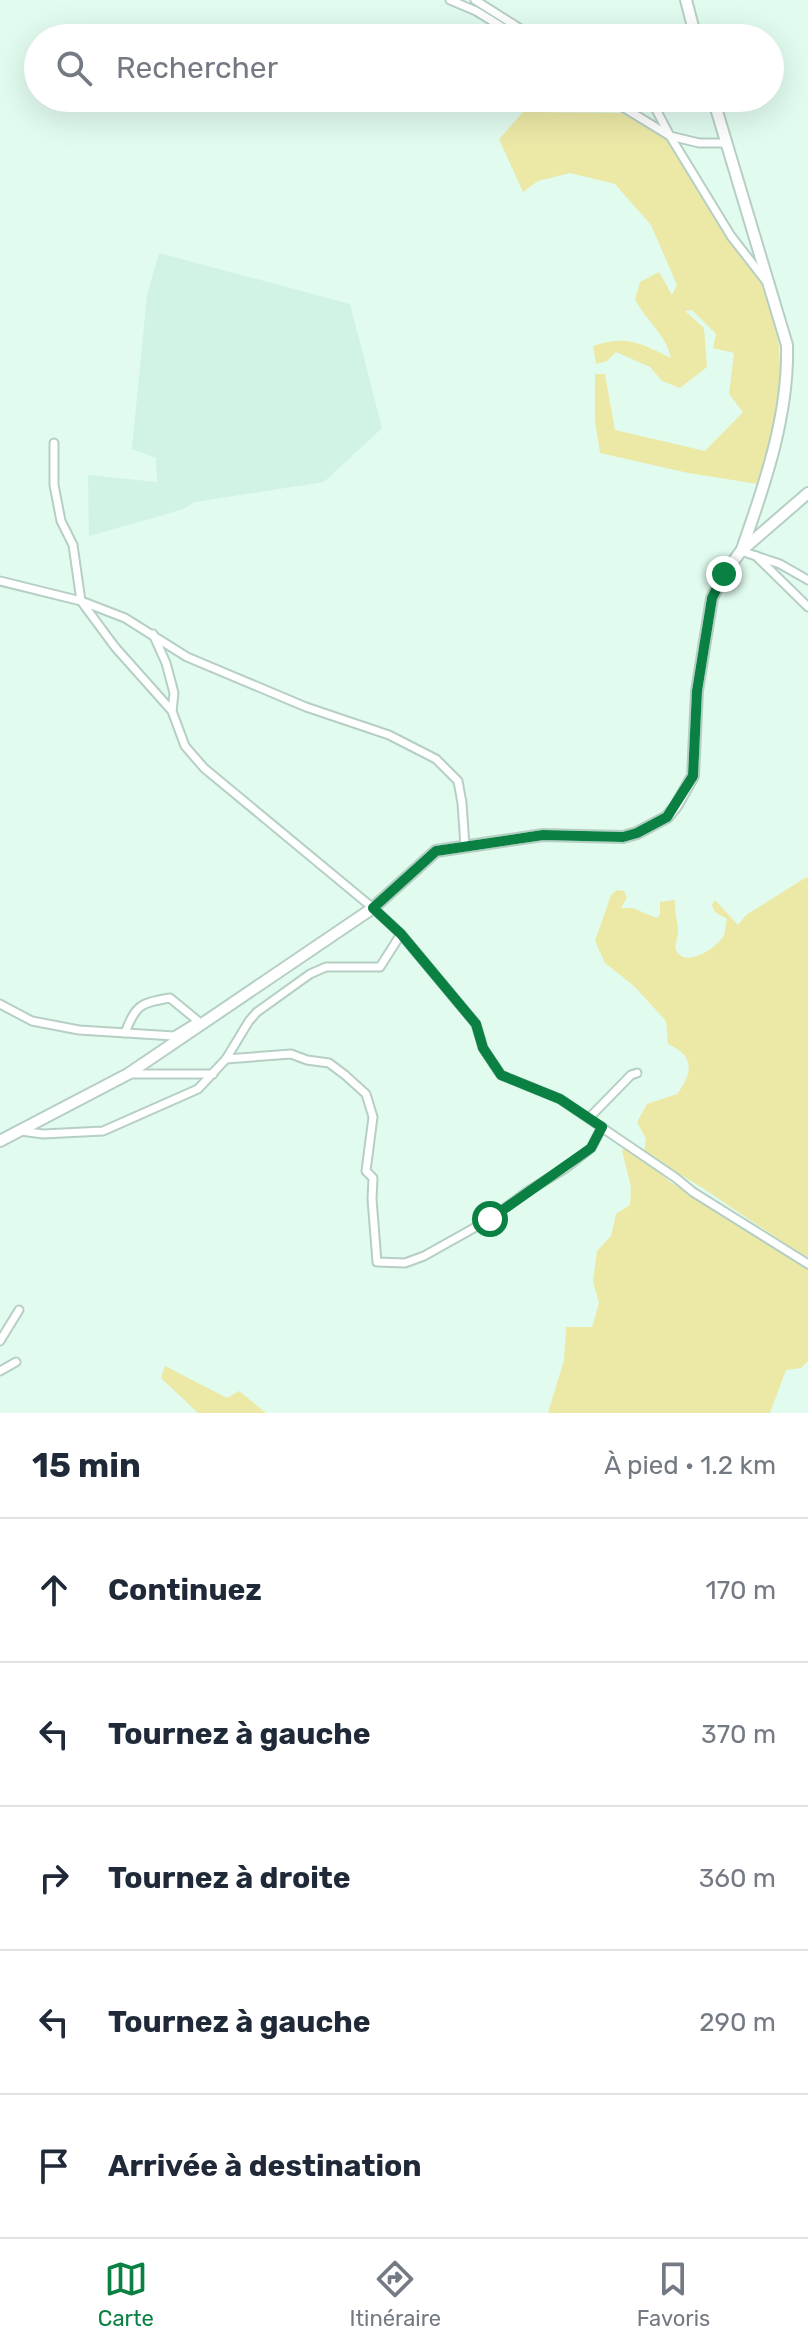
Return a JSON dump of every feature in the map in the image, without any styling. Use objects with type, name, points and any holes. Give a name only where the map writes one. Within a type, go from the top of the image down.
[{"type":"street","points":[[450,0],[497,24]]},
{"type":"street","points":[[475,0],[511,24]]},
{"type":"street","points":[[686,0],[692,24]]},
{"type":"street","points":[[631,112],[670,136],[699,143],[725,143]]},
{"type":"street","points":[[657,112],[731,236],[770,286]]},
{"type":"street","points":[[717,112],[787,345],[788,379],[764,485],[741,551]]},
{"type":"street","points":[[54,443],[54,485],[61,521],[73,545],[81,601],[115,647],[172,711],[185,746],[204,768],[401,934],[476,1024],[483,1048],[501,1075],[560,1099],[693,1192],[808,1264]]},
{"type":"street","points":[[0,1141],[128,1074],[373,908],[436,851],[543,835],[623,837],[667,817],[693,776],[697,691],[712,598],[741,551],[808,493]]},
{"type":"street","points":[[741,551],[780,564],[808,580]]},
{"type":"street","points":[[756,556],[808,607]]},
{"type":"street","points":[[0,581],[81,601],[125,618],[187,657],[306,707],[389,735],[436,759],[458,781],[465,846]]},
{"type":"street","points":[[153,634],[166,663],[174,693],[172,711]]},
{"type":"street","points":[[19,1131],[43,1134],[103,1131],[198,1089],[226,1059],[249,1021],[281,994],[326,967],[380,967],[401,934]]},
{"type":"street","points":[[125,1033],[133,1013],[144,1003],[170,998],[200,1023]]},
{"type":"street","points":[[0,1004],[32,1021],[79,1030],[174,1036],[200,1023]]},
{"type":"street","points":[[226,1059],[291,1054],[329,1063],[366,1094],[373,1117],[366,1171],[373,1178],[377,1262],[405,1263],[419,1258],[490,1219],[591,1148],[602,1127]]},
{"type":"street","points":[[589,1118],[631,1075],[637,1073]]},
{"type":"street","points":[[128,1074],[213,1074]]},
{"type":"street","points":[[0,1341],[19,1310]]},
{"type":"street","points":[[0,1371],[16,1362]]},
{"type":"shaded area","points":[[523,112],[621,113],[671,139],[744,262],[768,290],[779,345],[781,396],[764,485],[688,473],[600,453],[595,422],[595,374],[605,374],[615,430],[705,451],[743,412],[729,394],[734,353],[713,348],[716,334],[692,310],[685,311],[704,328],[707,367],[680,388],[662,381],[650,367],[616,352],[607,361],[596,364],[593,346],[615,341],[634,342],[671,358],[665,341],[635,299],[640,282],[659,272],[672,295],[677,285],[651,225],[615,184],[570,173],[538,181],[523,192],[499,139]]},
{"type":"shaded area","points":[[159,253],[350,304],[382,428],[324,482],[195,502],[181,510],[89,536],[88,475],[157,482],[156,458],[132,449],[147,295]]},
{"type":"shaded area","points":[[808,878],[808,1259],[644,1153],[646,1139],[637,1122],[647,1104],[677,1094],[689,1066],[683,1054],[668,1044],[666,1021],[634,986],[605,963],[595,941],[611,895],[617,890],[624,891],[627,898],[621,908],[633,908],[656,918],[660,915],[660,902],[675,900],[676,950],[686,958],[700,955],[724,935],[727,919],[715,912],[712,905],[715,900],[738,925],[746,915]]},
{"type":"shaded area","points":[[628,1145],[669,1181],[808,1269],[808,1361],[801,1368],[786,1370],[770,1413],[548,1413],[564,1360],[566,1327],[592,1327],[599,1303],[593,1282],[597,1251],[611,1236],[616,1214],[630,1205],[631,1187],[622,1151]]},
{"type":"shaded area","points":[[165,1366],[227,1398],[239,1391],[266,1413],[198,1413],[161,1378]]},
{"type":"route","points":[[490,1219],[591,1148],[602,1127],[560,1099],[501,1075],[483,1048],[476,1024],[401,934],[373,908],[442,849],[543,835],[623,837],[658,824],[667,817],[693,776],[697,691],[712,598],[724,574]]}]
